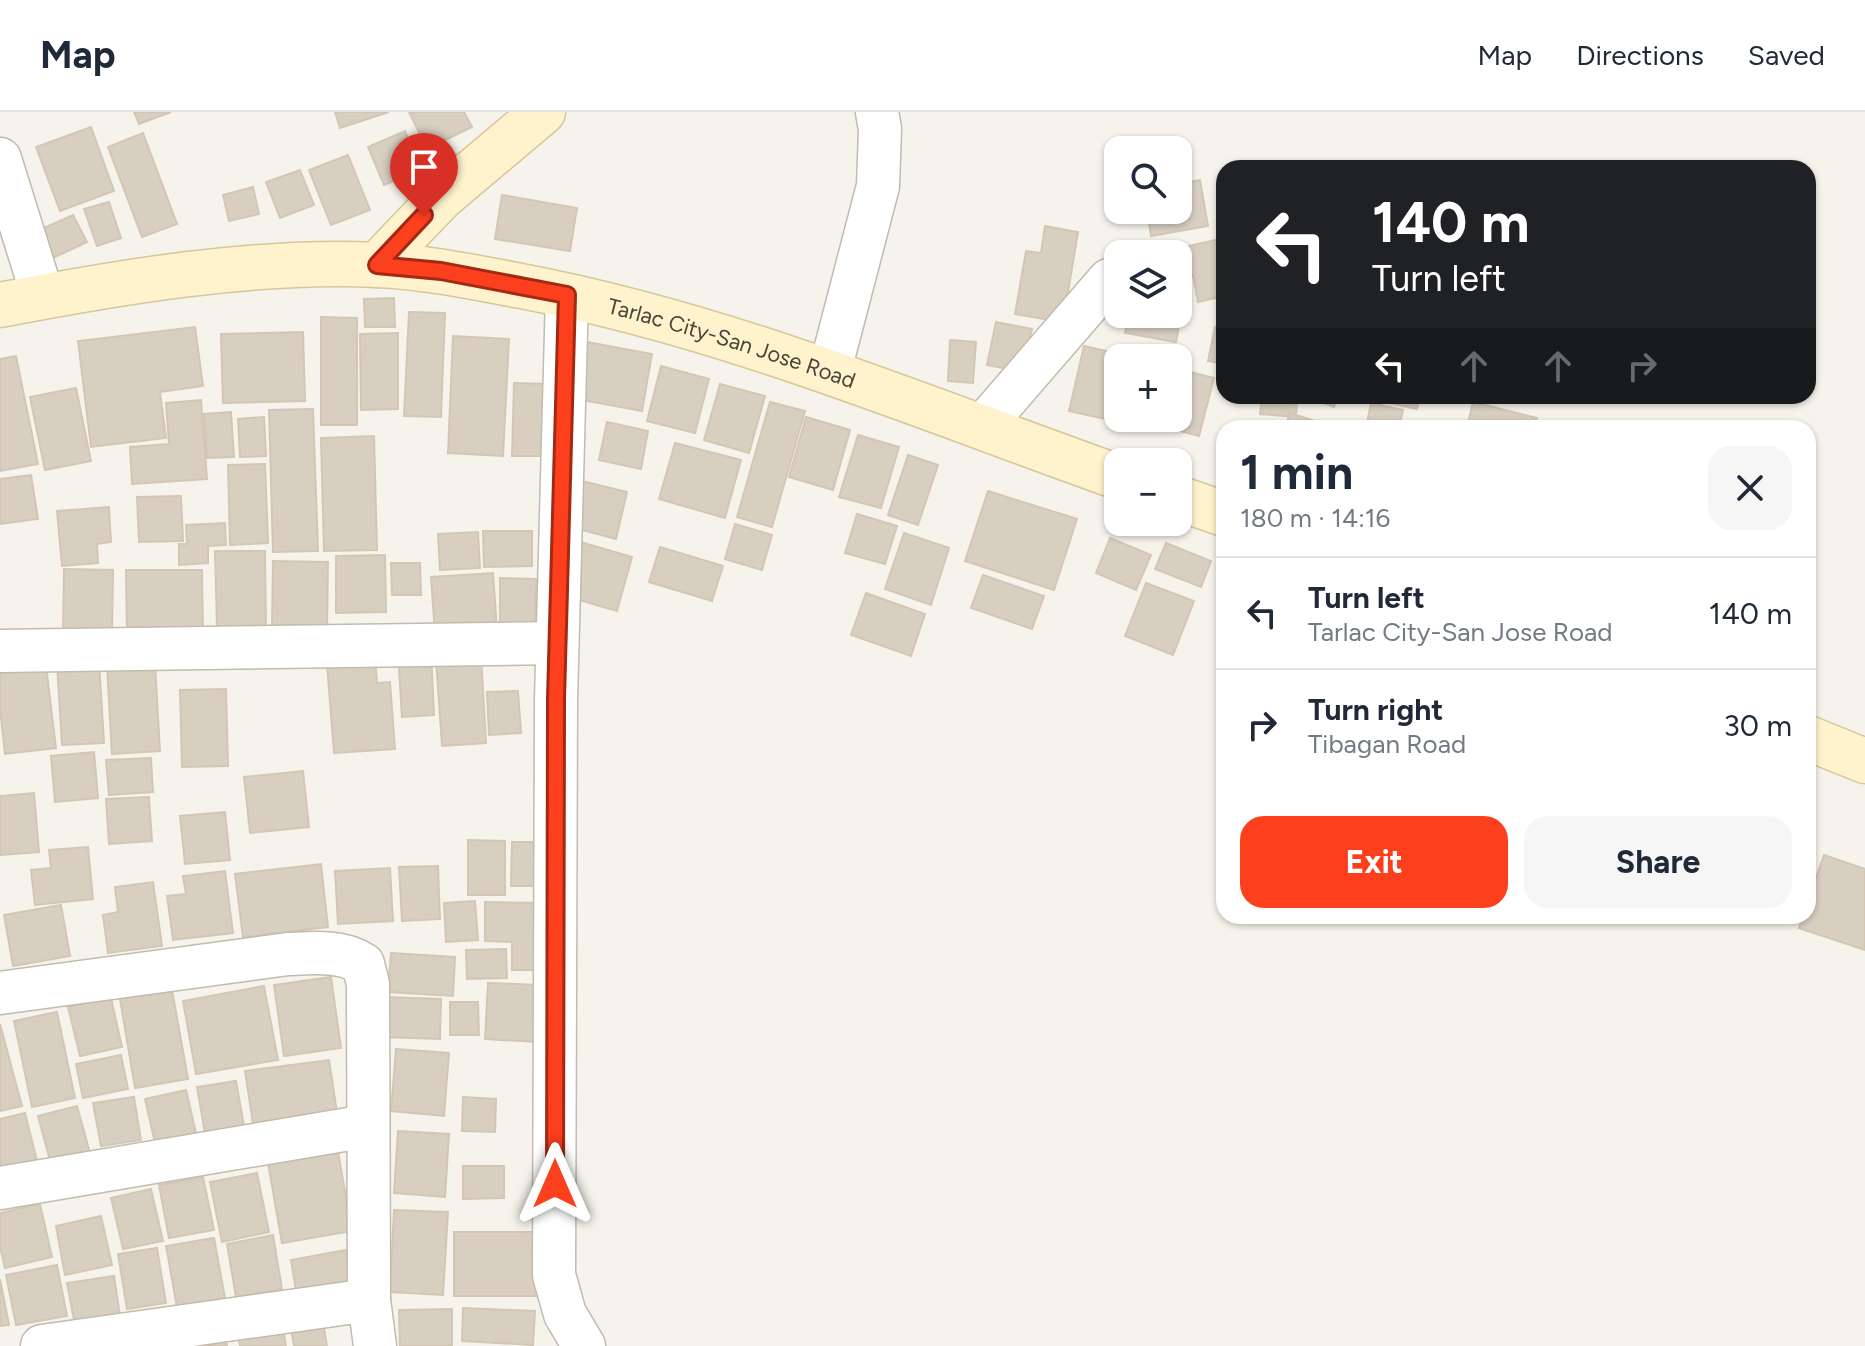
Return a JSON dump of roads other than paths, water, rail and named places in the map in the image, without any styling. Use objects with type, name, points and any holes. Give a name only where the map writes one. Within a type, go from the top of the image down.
[{"type":"main road","points":[[377,265],[441,198],[543,112]]},
{"type":"main road","name":"Tarlac City-San Jose Road","points":[[0,305],[258,267],[377,265],[441,271],[567,295],[665,319],[830,370],[1104,472]]},
{"type":"main road","points":[[1192,503],[1216,511]]},
{"type":"main road","points":[[1816,741],[1865,761]]},
{"type":"street","points":[[830,370],[878,186],[880,129],[877,112]]},
{"type":"street","points":[[0,159],[43,297]]},
{"type":"street","points":[[982,427],[1104,286]]},
{"type":"street","points":[[567,295],[557,643],[554,1275],[565,1314],[584,1346]]},
{"type":"street","points":[[0,651],[557,643]]},
{"type":"street","points":[[0,993],[254,957],[319,953],[355,959],[363,964],[368,984],[369,1300],[375,1346]]},
{"type":"street","points":[[0,1188],[367,1126]]},
{"type":"street","points":[[42,1346],[369,1300]]}]
